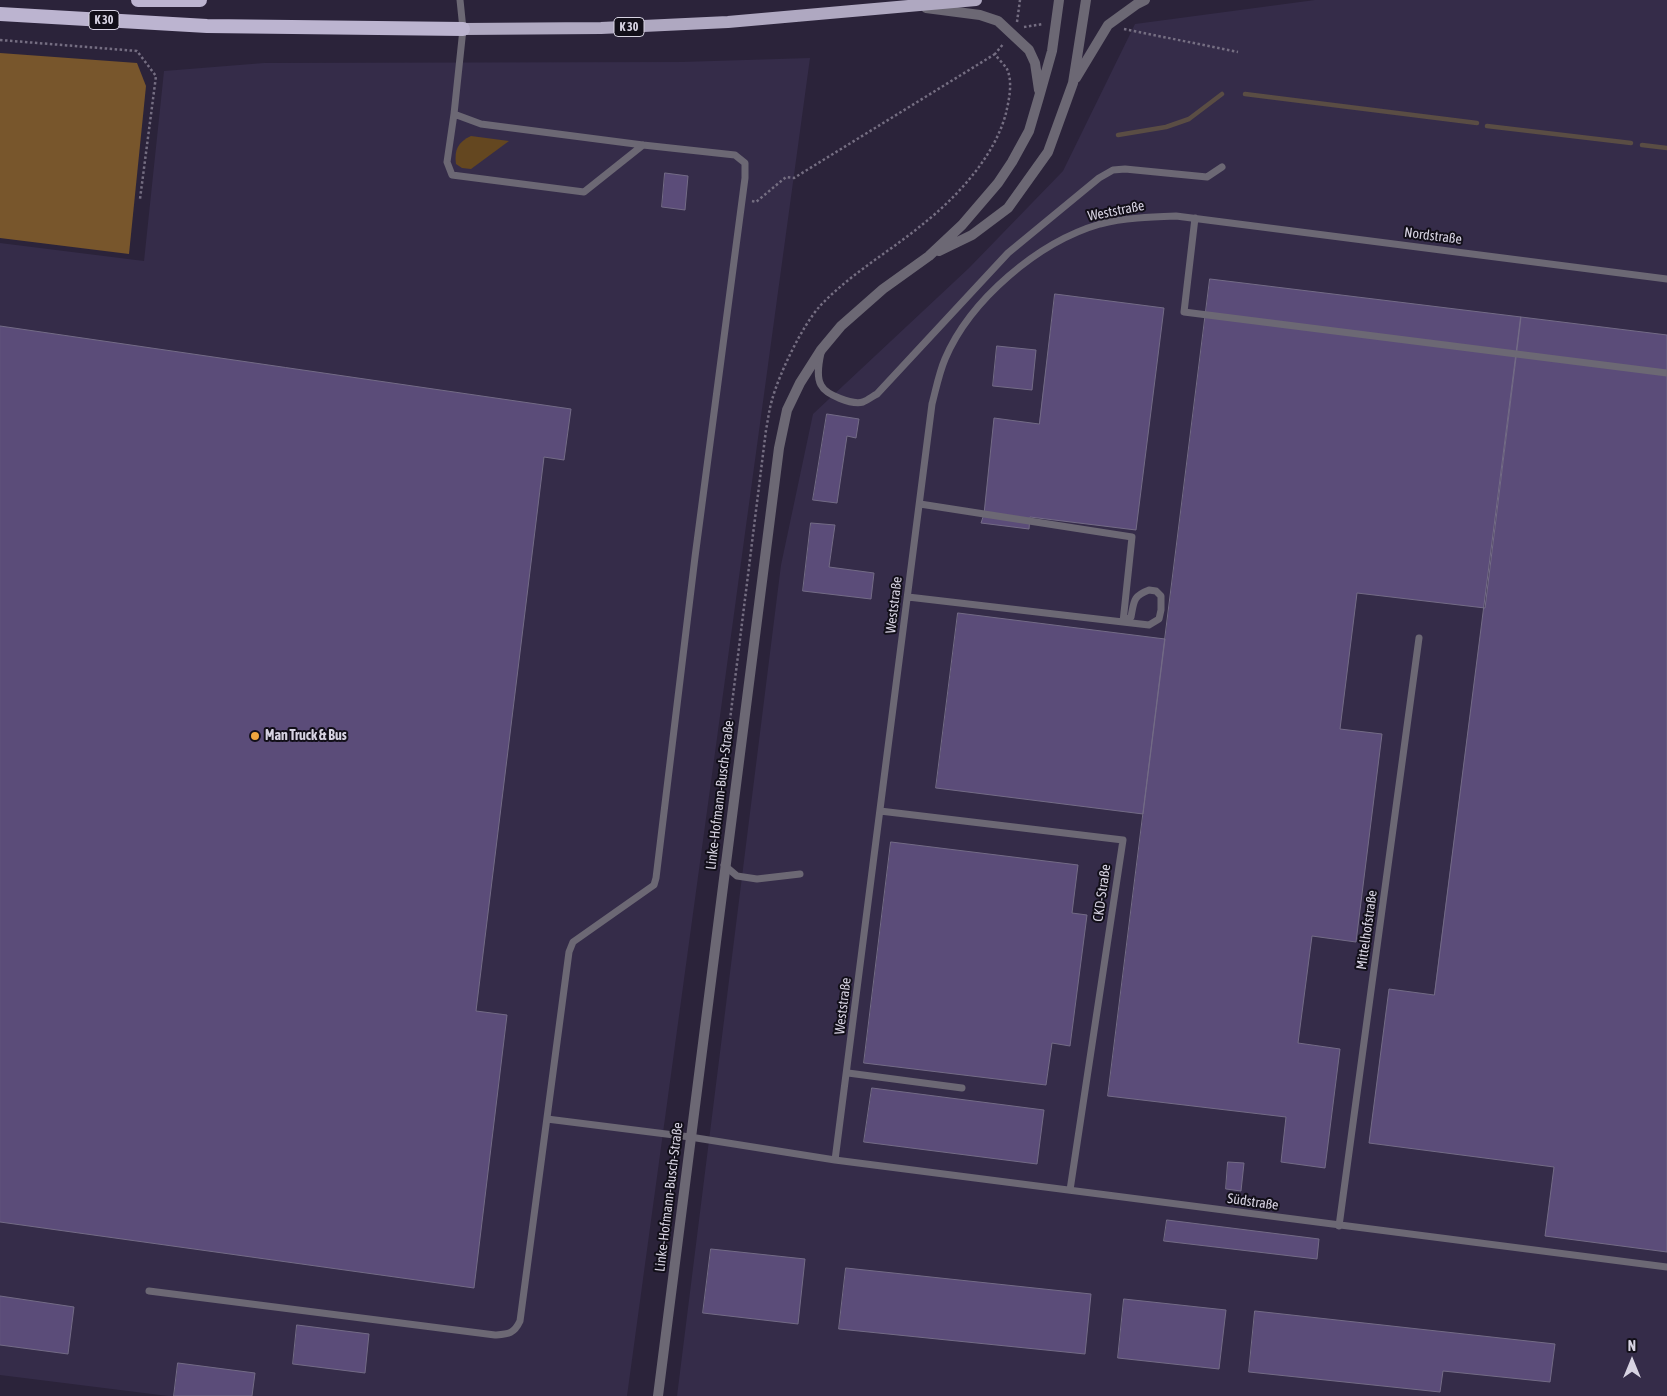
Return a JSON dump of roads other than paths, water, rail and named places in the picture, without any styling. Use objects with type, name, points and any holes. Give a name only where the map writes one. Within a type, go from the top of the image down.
[{"type":"highway","points":[[138,0],[200,0]]},
{"type":"highway","name":"K 30","points":[[0,14],[208,26],[463,29]]},
{"type":"main road","name":"K 30","points":[[463,29],[601,28],[728,22],[976,0]]},
{"type":"street","name":"Linke-Hofmann-Busch-Straße","points":[[658,1396],[778,448],[787,410],[800,383],[821,350],[841,326],[883,289],[929,256],[962,224],[998,183],[1012,162],[1029,131],[1039,97],[1052,51],[1058,0]]},
{"type":"street","name":"Linke-Hofmann-Busch-Straße","points":[[929,256],[972,235],[1008,208],[1048,152],[1073,83],[1086,0]]},
{"type":"street","points":[[1073,83],[1108,25],[1145,0]]},
{"type":"street","points":[[910,6],[980,15],[998,21],[1012,32],[1029,50],[1035,63],[1039,97]]},
{"type":"lane","points":[[460,0],[463,29],[454,114],[446,162],[452,175],[584,192],[643,145]]},
{"type":"lane","points":[[149,1291],[494,1335],[507,1334],[516,1330],[520,1321],[569,952],[573,942],[654,885],[656,878],[695,557],[745,178],[745,163],[735,155],[482,124],[454,114]]},
{"type":"lane","points":[[821,350],[818,368],[820,384],[828,393],[853,403],[864,402],[877,394],[1008,253],[1100,178],[1113,170],[1125,169],[1207,177],[1222,167]]},
{"type":"lane","name":"Weststraße","points":[[835,1160],[848,1073],[932,404],[945,360],[969,317],[1002,281],[1042,252],[1071,235],[1099,224],[1148,217],[1176,216],[1196,218]]},
{"type":"lane","points":[[1196,218],[1184,312],[1667,373]]},
{"type":"lane","name":"Nordstraße","points":[[1196,218],[1667,279]]},
{"type":"lane","points":[[920,504],[1132,537],[1124,622]]},
{"type":"lane","points":[[908,597],[1149,625],[1160,618],[1160,596],[1156,591],[1149,590],[1135,598],[1131,617],[1124,622]]},
{"type":"lane","name":"Mittelhofstraße","points":[[1340,1226],[1419,638]]},
{"type":"lane","name":"CKD-Straße","points":[[880,811],[1123,840],[1070,1190]]},
{"type":"lane","points":[[724,865],[737,876],[758,880],[800,874]]},
{"type":"lane","points":[[848,1073],[962,1088]]},
{"type":"lane","name":"Südstraße","points":[[547,1119],[690,1137],[835,1160],[1667,1267]]},
{"type":"waterway","points":[[1118,135],[1166,127],[1189,119],[1222,94]]},
{"type":"waterway","points":[[1245,94],[1477,123]]},
{"type":"waterway","points":[[1487,126],[1631,143]]},
{"type":"waterway","points":[[1642,145],[1667,148]]},
{"type":"place","name":"Man Truck & Bus","points":[[255,736]]}]
